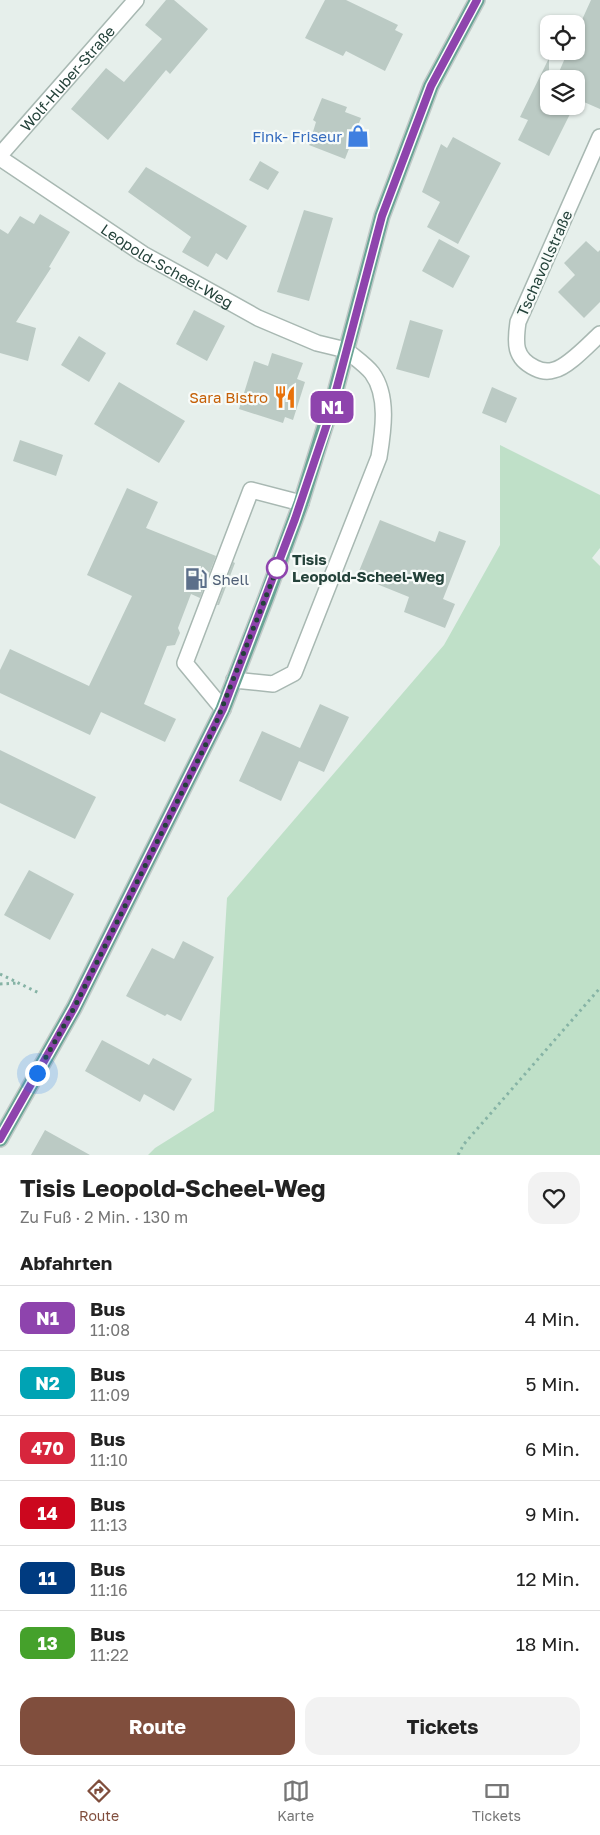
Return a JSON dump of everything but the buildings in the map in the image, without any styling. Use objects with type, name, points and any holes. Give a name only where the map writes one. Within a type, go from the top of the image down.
[{"type":"main road","points":[[0,1139],[74,1008],[223,709],[301,503],[334,397],[386,207],[431,86],[477,0]]},
{"type":"street","name":"Wolf-Huber-Straße","points":[[0,157],[136,0]]},
{"type":"street","name":"Tschavollstraße","points":[[600,137],[518,322],[516,336],[517,351],[525,363],[541,371],[555,370],[566,364],[600,334]]},
{"type":"street","name":"Leopold-Scheel-Weg","points":[[0,157],[143,254],[249,314],[317,343],[346,350]]},
{"type":"street","points":[[234,680],[273,684],[294,673],[378,457],[383,432],[380,390],[372,373],[346,350]]},
{"type":"street","points":[[223,709],[184,663],[251,490],[301,503]]},
{"type":"path","points":[[0,974],[39,993]]},
{"type":"path","points":[[0,984],[19,983]]},
{"type":"path","points":[[458,1155],[464,1144],[600,988]]},
{"type":"green space","points":[[500,445],[600,495],[600,548],[592,558],[600,566],[600,1155],[148,1155],[155,1148],[214,1111],[227,898],[444,645],[500,545]]},
{"type":"bus line","name":"N1","points":[[0,1139],[74,1008],[223,709],[301,503],[328,421],[382,216],[431,86],[477,0]]},
{"type":"place","name":"Fink- Friseur","points":[[358,136]]},
{"type":"place","name":"Sara Bistro","points":[[285,397]]},
{"type":"place","name":"Tisis Leopold-Scheel-Weg","points":[[277,568]]},
{"type":"place","name":"Shell","points":[[196,579]]},
{"type":"route","points":[[37,1073],[74,1008],[214,728],[278,566],[277,568]]}]
